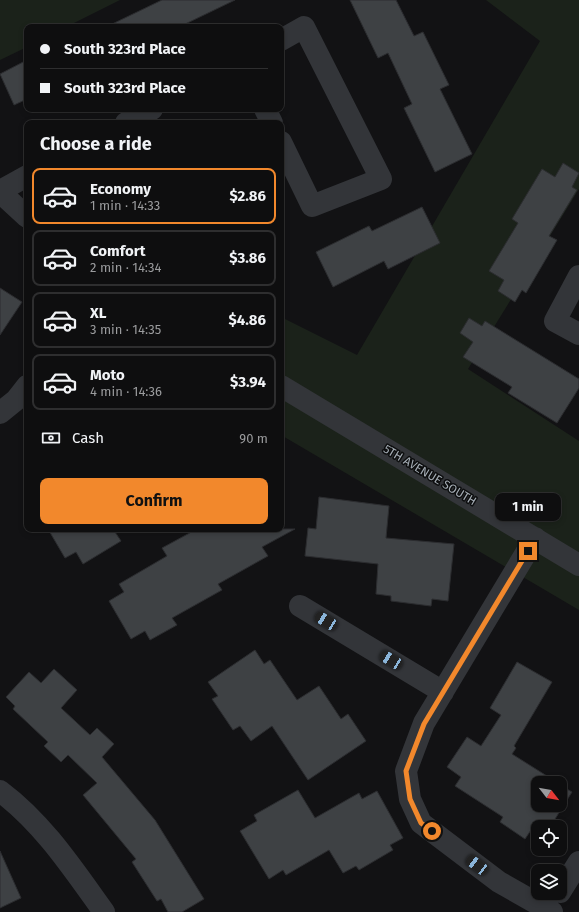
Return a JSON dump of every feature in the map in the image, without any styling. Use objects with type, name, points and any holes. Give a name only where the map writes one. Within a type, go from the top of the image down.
[{"type":"street","points":[[284,38],[304,27],[381,179],[312,206],[284,148]]},
{"type":"street","points":[[132,120],[146,112]]},
{"type":"street","points":[[24,178],[0,192],[24,214]]},
{"type":"street","points":[[579,276],[555,321],[579,334]]},
{"type":"street","name":"5TH AVENUE SOUTH","points":[[284,388],[579,565]]},
{"type":"street","points":[[535,538],[424,724],[406,771],[410,799],[421,823],[499,882],[555,902],[579,862]]},
{"type":"street","points":[[300,606],[443,692]]},
{"type":"street","points":[[0,791],[34,822],[65,856],[104,912]]},
{"type":"shaded area","points":[[0,0],[120,0],[72,24],[24,24],[24,48],[0,60]]},
{"type":"shaded area","points":[[486,0],[579,0],[579,189],[468,369],[579,441],[579,610],[284,437],[284,318],[357,355],[540,41]]},
{"type":"building","points":[[162,0],[235,0],[185,24],[112,24]]},
{"type":"building","points":[[350,0],[396,0],[414,36],[423,32],[449,85],[440,89],[472,154],[435,172],[404,108],[412,104],[388,53],[378,58]]},
{"type":"building","points":[[24,62],[24,100],[14,105],[0,74]]},
{"type":"building","points":[[563,163],[579,173],[572,187],[577,190],[549,236],[557,240],[526,293],[522,290],[515,302],[498,291],[504,280],[489,271],[518,223],[512,219],[542,169],[555,177]]},
{"type":"building","points":[[422,207],[440,243],[388,269],[384,261],[333,287],[316,252],[369,226],[372,231]]},
{"type":"building","points":[[0,288],[22,302],[0,335]]},
{"type":"building","points":[[469,318],[482,326],[485,321],[579,379],[579,388],[557,423],[508,393],[512,387],[463,357],[473,342],[460,333]]},
{"type":"building","points":[[319,497],[389,506],[386,538],[454,544],[448,601],[432,599],[431,606],[391,601],[391,596],[376,594],[378,564],[305,556],[308,528],[316,529]]},
{"type":"building","points":[[284,529],[295,529],[262,547],[268,556],[218,584],[222,590],[172,618],[177,625],[150,640],[145,631],[131,639],[109,601],[124,592],[119,584],[167,556],[162,548],[191,532],[284,532]]},
{"type":"building","points":[[50,532],[115,532],[121,541],[83,564],[76,552],[65,558]]},
{"type":"building","points":[[255,650],[264,664],[270,660],[297,700],[319,686],[341,719],[348,714],[366,741],[308,780],[272,726],[251,741],[240,726],[233,730],[212,699],[218,696],[208,682]]},
{"type":"building","points":[[517,662],[552,682],[514,746],[516,748],[512,754],[547,776],[531,776],[531,812],[559,812],[554,820],[531,820],[531,830],[525,839],[500,822],[503,817],[455,786],[461,777],[447,767],[467,737],[481,746],[501,715],[490,708]]},
{"type":"building","points":[[54,669],[77,690],[61,708],[90,735],[97,728],[114,744],[102,757],[155,820],[204,899],[182,912],[168,912],[161,899],[157,901],[132,862],[136,859],[83,795],[97,783],[68,755],[61,762],[44,746],[48,742],[13,709],[15,706],[6,697],[29,672],[41,683]]},
{"type":"building","points":[[567,789],[572,792],[567,800]]},
{"type":"building","points":[[298,790],[315,818],[359,793],[362,799],[377,791],[403,838],[390,845],[393,850],[359,870],[356,866],[343,873],[329,850],[286,875],[283,870],[269,879],[240,831],[257,821],[254,815]]},
{"type":"building","points":[[0,851],[21,898],[0,908]]},
{"type":"route","points":[[432,831],[421,823],[410,799],[406,771],[424,724],[528,551]]}]
